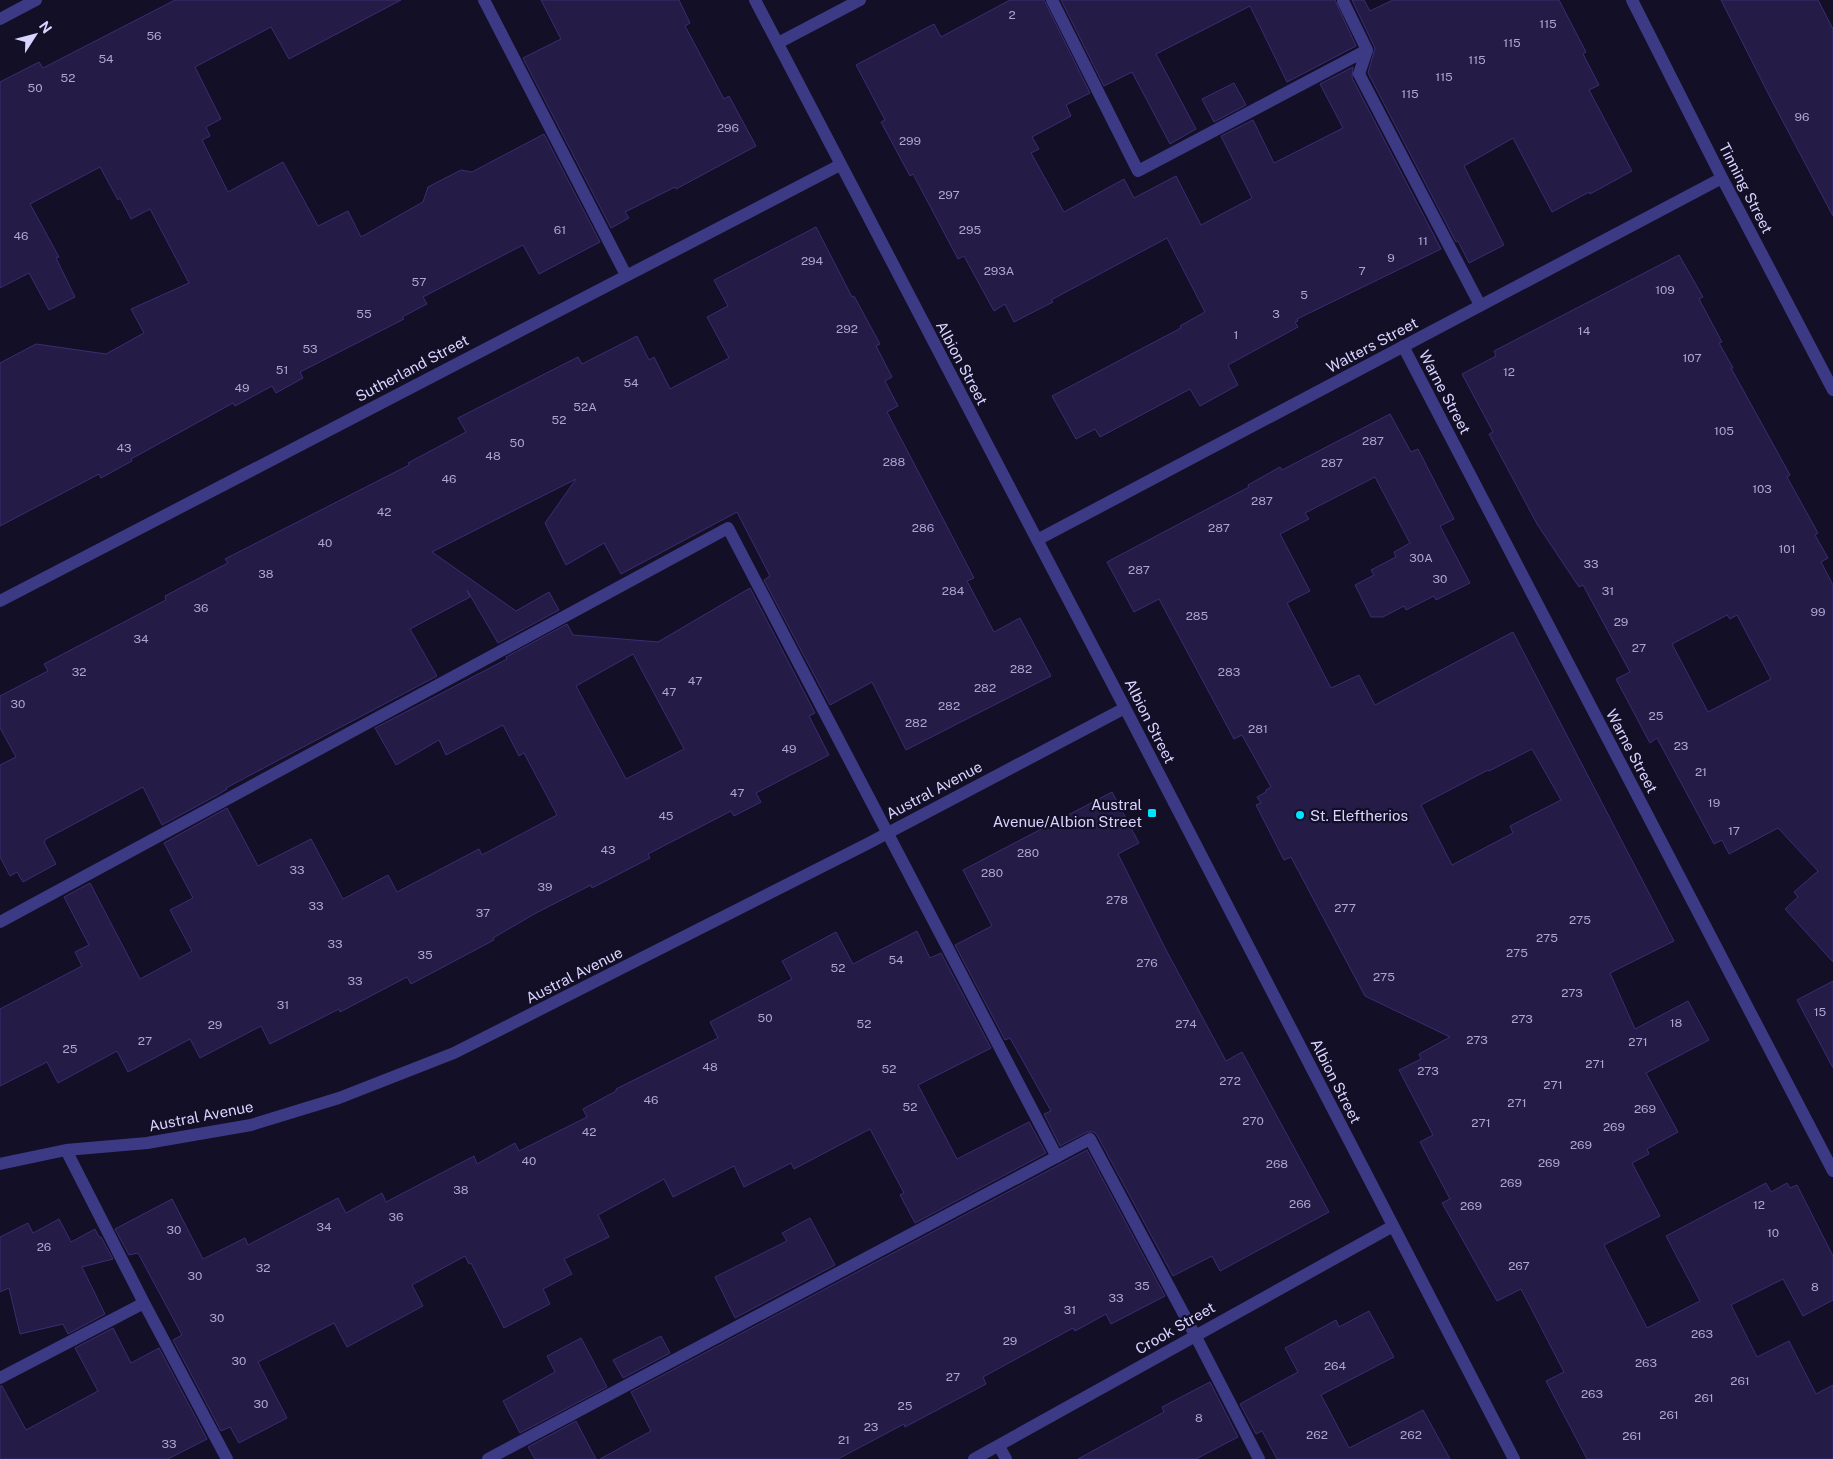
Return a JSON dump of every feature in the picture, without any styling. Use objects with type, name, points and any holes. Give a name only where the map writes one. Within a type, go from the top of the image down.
[{"type":"street","points":[[0,19],[36,0]]},
{"type":"street","points":[[484,0],[626,275]]},
{"type":"street","name":"Albion Street","points":[[755,0],[1514,1459]]},
{"type":"street","points":[[778,43],[860,0]]},
{"type":"street","points":[[1052,0],[1138,172],[1367,50]]},
{"type":"street","name":"Tinning Street","points":[[1632,0],[1722,178],[1833,390]]},
{"type":"street","points":[[1343,1],[1367,50],[1359,74],[1480,305]]},
{"type":"street","name":"Sutherland Street","points":[[0,601],[840,165]]},
{"type":"street","name":"Walters Street","points":[[1037,540],[1722,178]]},
{"type":"street","name":"Warne Street","points":[[1403,346],[1833,1171]]},
{"type":"street","points":[[0,922],[728,528],[1057,1157]]},
{"type":"street","name":"Austral Avenue","points":[[0,1164],[66,1150],[147,1143],[252,1124],[339,1098],[454,1053],[888,833],[1125,708]]},
{"type":"street","points":[[488,1459],[1090,1139],[1259,1459]]},
{"type":"street","points":[[66,1150],[144,1303],[227,1459]]},
{"type":"street","name":"Crook Street","points":[[974,1459],[1393,1226]]},
{"type":"street","points":[[0,1378],[144,1303]]},
{"type":"street","points":[[999,1446],[1006,1459]]},
{"type":"building","points":[[175,0],[401,0],[289,59],[271,27],[195,67],[221,119],[206,127],[210,136],[202,140],[228,192],[283,162],[318,226],[348,211],[361,237],[423,202],[428,187],[461,170],[472,172],[544,134],[600,242],[539,274],[523,245],[423,297],[427,304],[402,317],[404,319],[300,372],[303,378],[276,393],[272,386],[235,406],[233,403],[131,459],[132,461],[101,478],[99,474],[0,526],[0,363],[36,344],[106,354],[144,333],[131,309],[189,283],[150,209],[131,219],[100,167],[30,204],[59,257],[56,258],[75,297],[49,310],[29,273],[0,288],[0,82],[39,62],[43,68]]},
{"type":"building","points":[[541,0],[679,0],[690,23],[685,26],[724,99],[729,96],[756,146],[676,189],[675,187],[625,212],[629,218],[611,228],[523,58],[561,39]]},
{"type":"building","points":[[1010,0],[1044,0],[1090,93],[1066,105],[1071,116],[1032,137],[1039,149],[1031,153],[1064,212],[1124,179],[1134,198],[1176,176],[1201,225],[1252,198],[1221,136],[1253,120],[1274,163],[1343,128],[1320,84],[1353,67],[1352,78],[1441,249],[1297,319],[1298,321],[1295,322],[1298,327],[1228,365],[1238,385],[1200,406],[1190,389],[1100,437],[1095,429],[1076,439],[1052,396],[1181,328],[1180,326],[1205,312],[1167,238],[1014,322],[1005,304],[994,311],[964,256],[958,259],[913,174],[910,176],[881,122],[885,120],[856,65],[934,24],[941,37]]},
{"type":"building","points":[[1061,0],[1335,0],[1356,46],[1287,82],[1250,6],[1156,54],[1196,129],[1170,144],[1132,72],[1104,86]]},
{"type":"building","points":[[1352,0],[1364,0],[1370,11],[1393,0],[1559,0],[1586,52],[1583,54],[1599,85],[1589,90],[1632,171],[1552,212],[1513,138],[1464,166],[1504,245],[1469,263],[1458,241],[1456,242],[1368,73],[1375,48]]},
{"type":"building","points":[[1721,0],[1818,0],[1833,29],[1833,216],[1771,99]]},
{"type":"building","points":[[1234,83],[1246,105],[1214,122],[1202,99]]},
{"type":"building","points":[[816,227],[852,297],[854,296],[880,344],[876,346],[892,377],[885,381],[898,406],[887,412],[974,578],[967,581],[994,632],[1020,618],[1051,676],[906,750],[872,682],[830,705],[764,580],[770,576],[737,512],[621,574],[604,543],[566,565],[545,523],[576,479],[432,552],[516,611],[549,592],[559,610],[498,643],[467,590],[470,597],[410,629],[437,676],[226,788],[219,794],[162,825],[143,787],[46,839],[44,842],[56,864],[23,882],[17,872],[10,876],[0,857],[0,765],[16,757],[0,728],[0,696],[48,671],[44,664],[166,600],[165,596],[228,563],[225,559],[409,465],[408,463],[466,432],[458,418],[578,357],[582,364],[637,336],[649,360],[654,357],[670,389],[729,358],[707,317],[728,306],[714,280]]},
{"type":"building","points":[[1679,255],[1703,297],[1699,299],[1722,342],[1719,343],[1790,475],[1787,477],[1818,533],[1815,535],[1828,558],[1821,562],[1833,585],[1833,962],[1785,909],[1798,897],[1794,892],[1818,871],[1778,828],[1729,854],[1722,840],[1714,844],[1657,738],[1650,743],[1616,679],[1630,672],[1583,585],[1579,587],[1537,524],[1489,434],[1493,432],[1462,374],[1496,356],[1494,351]],"holes":[[[1727,615],[1730,619],[1737,615],[1771,679],[1708,712],[1672,644]]]},
{"type":"building","points":[[1390,414],[1411,452],[1418,449],[1454,519],[1440,526],[1470,583],[1436,600],[1434,596],[1406,610],[1404,606],[1383,617],[1371,617],[1355,585],[1374,575],[1371,570],[1396,557],[1394,552],[1410,543],[1375,477],[1305,513],[1309,519],[1280,534],[1310,591],[1287,603],[1331,688],[1359,675],[1375,705],[1513,632],[1674,941],[1610,973],[1635,1029],[1688,1001],[1709,1040],[1646,1073],[1678,1132],[1647,1149],[1649,1154],[1632,1163],[1660,1216],[1604,1245],[1647,1328],[1700,1301],[1666,1236],[1766,1183],[1771,1192],[1787,1183],[1790,1188],[1797,1185],[1833,1256],[1833,1300],[1803,1316],[1783,1279],[1731,1305],[1757,1357],[1789,1341],[1816,1394],[1833,1385],[1833,1459],[1587,1459],[1546,1381],[1564,1372],[1521,1289],[1497,1301],[1442,1203],[1450,1199],[1420,1142],[1433,1135],[1399,1070],[1421,1059],[1419,1054],[1450,1037],[1365,996],[1291,857],[1284,860],[1256,805],[1261,803],[1257,797],[1271,787],[1242,735],[1234,739],[1159,599],[1134,612],[1107,562],[1249,487],[1248,485],[1280,467],[1282,470]],"holes":[[[1532,749],[1561,800],[1510,826],[1513,833],[1452,865],[1421,805]]]},
{"type":"building","points":[[750,588],[815,713],[809,716],[829,755],[756,793],[761,802],[734,816],[731,811],[648,854],[650,858],[592,888],[591,885],[536,913],[493,938],[494,940],[411,984],[407,977],[340,1012],[339,1009],[270,1044],[261,1026],[200,1058],[190,1039],[128,1072],[117,1051],[58,1083],[47,1062],[0,1086],[0,1009],[82,966],[75,952],[89,945],[64,897],[90,883],[140,979],[192,951],[170,910],[193,898],[164,843],[227,808],[258,866],[311,839],[343,899],[388,875],[397,892],[479,849],[482,855],[557,815],[524,753],[519,756],[503,725],[446,755],[439,740],[396,765],[375,728],[507,659],[506,657],[567,624],[573,635],[658,642]],"holes":[[[633,654],[684,749],[626,779],[576,686]]]},
{"type":"building","points":[[1112,792],[1139,843],[1118,854],[1166,950],[1226,1061],[1242,1052],[1329,1212],[1220,1271],[1212,1256],[1173,1276],[1097,1135],[1094,1132],[1087,1132],[1060,1146],[1044,1114],[1051,1111],[1010,1038],[1005,1040],[955,945],[992,926],[963,870]]},
{"type":"building","points":[[917,931],[930,958],[941,953],[991,1048],[918,1085],[957,1159],[1029,1122],[1046,1153],[915,1223],[900,1195],[904,1193],[870,1129],[794,1169],[791,1163],[744,1187],[734,1166],[673,1197],[664,1179],[598,1215],[609,1237],[564,1259],[572,1274],[543,1289],[550,1304],[504,1328],[471,1263],[469,1264],[465,1256],[412,1285],[423,1306],[347,1347],[334,1323],[258,1362],[287,1418],[239,1443],[230,1427],[221,1431],[173,1340],[182,1335],[138,1253],[129,1255],[115,1229],[172,1199],[203,1259],[245,1238],[248,1245],[338,1198],[346,1213],[382,1193],[386,1202],[474,1156],[477,1164],[515,1143],[519,1151],[587,1117],[583,1109],[616,1091],[616,1089],[718,1038],[710,1022],[792,979],[782,961],[836,932],[853,964]]},
{"type":"building","points":[[1833,981],[1833,1068],[1797,1000]]},
{"type":"building","points":[[1087,1150],[1165,1296],[1111,1324],[1106,1314],[1075,1331],[1073,1328],[983,1377],[986,1384],[905,1427],[904,1424],[838,1459],[600,1459],[651,1431],[631,1392]]},
{"type":"building","points":[[810,1218],[835,1265],[735,1318],[715,1277],[787,1241],[782,1233]]},
{"type":"building","points":[[59,1219],[71,1242],[95,1229],[113,1259],[82,1267],[105,1314],[68,1334],[63,1324],[20,1334],[9,1288],[0,1292],[0,1237],[28,1223],[33,1233]]},
{"type":"building","points":[[1369,1311],[1394,1357],[1321,1395],[1349,1448],[1423,1410],[1450,1459],[1277,1459],[1262,1431],[1256,1434],[1240,1404],[1298,1372],[1285,1348],[1336,1320],[1339,1327]]},
{"type":"building","points":[[113,1328],[131,1363],[159,1348],[207,1439],[168,1459],[0,1459],[0,1386],[2,1386],[26,1430],[98,1391],[75,1348]]},
{"type":"building","points":[[661,1336],[670,1353],[623,1378],[613,1360]]},
{"type":"building","points":[[581,1338],[607,1387],[520,1433],[503,1401],[555,1372],[547,1356]]},
{"type":"building","points":[[1210,1382],[1238,1437],[1196,1459],[1078,1459],[1164,1412],[1162,1407]]},
{"type":"building","points":[[576,1421],[596,1459],[535,1459],[528,1447]]},
{"type":"place","name":"Austral Avenue/Albion Street","points":[[1152,813]]},
{"type":"place","name":"St. Eleftherios","points":[[1300,815]]}]
